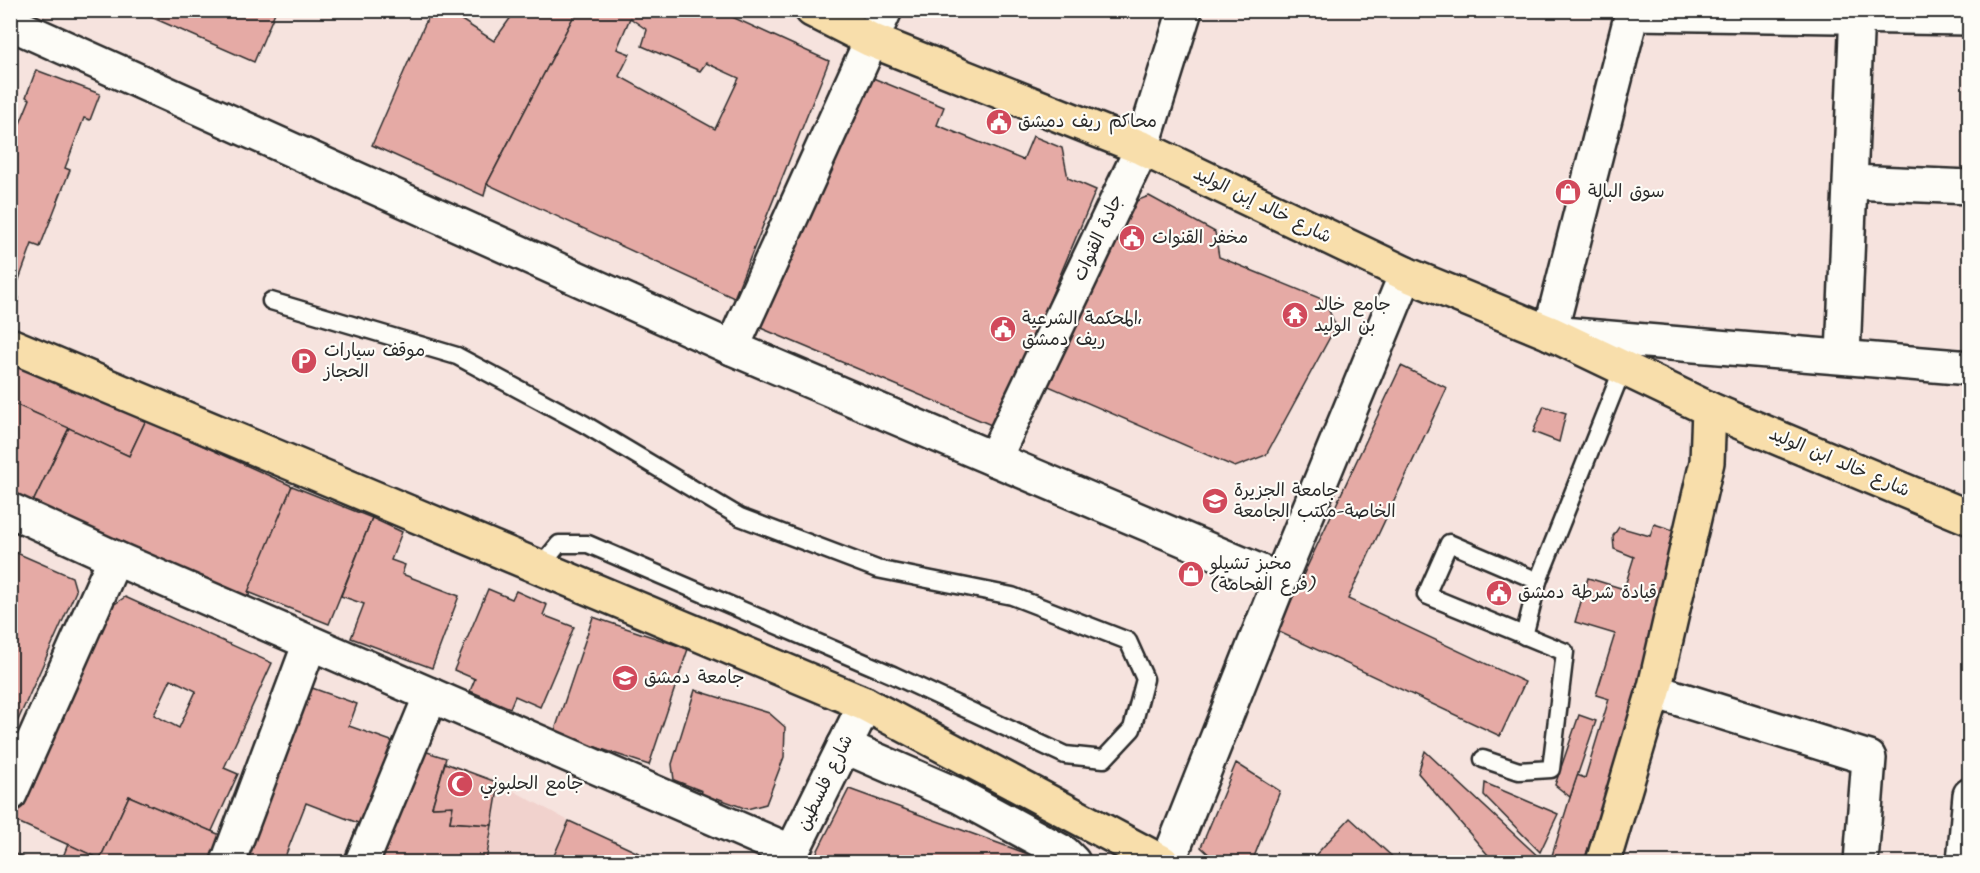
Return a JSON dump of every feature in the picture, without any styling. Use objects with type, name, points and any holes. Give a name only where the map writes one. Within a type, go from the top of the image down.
[{"type":"main road","name":"شارع خالد إبن الوليد","points":[[812,10],[871,40],[1142,148],[1406,274],[1550,333],[1709,409]]},
{"type":"main road","points":[[10,345],[864,704],[1162,862]]},
{"type":"main road","points":[[1603,862],[1654,691],[1707,462],[1709,409]]},
{"type":"main road","name":"شارع خالد ابن الوليد","points":[[1709,409],[1970,518]]},
{"type":"street","points":[[732,348],[885,10]]},
{"type":"street","name":"جادة القنوات","points":[[994,459],[1142,148],[1185,10]]},
{"type":"street","points":[[1970,18],[1857,13],[1632,13],[1550,333],[1970,368]]},
{"type":"street","points":[[1843,356],[1857,13]]},
{"type":"street","points":[[10,23],[732,348],[1280,580]]},
{"type":"street","points":[[1851,182],[1970,187]]},
{"type":"street","points":[[1168,862],[1280,580],[1406,274]]},
{"type":"street","points":[[10,510],[431,695],[790,857]]},
{"type":"street","points":[[10,794],[115,558]]},
{"type":"street","points":[[228,862],[310,643]]},
{"type":"street","points":[[1654,691],[1869,758],[1861,862]]},
{"type":"street","points":[[362,862],[431,695]]},
{"type":"street","name":"شارع فلسطين","points":[[790,857],[864,704]]},
{"type":"street","points":[[844,746],[959,796],[1064,853],[1074,862]]},
{"type":"street","points":[[1964,862],[1970,795]]},
{"type":"lane","points":[[271,301],[457,356],[584,424],[740,517],[877,569],[1012,596],[1128,641],[1146,679],[1132,729],[1104,759],[1065,755],[893,675],[588,544],[559,544],[540,567]]},
{"type":"lane","points":[[1524,636],[1538,581],[1623,368]]},
{"type":"lane","points":[[1483,759],[1519,771],[1551,769],[1565,652],[1426,596],[1449,543],[1538,581]]},
{"type":"shaded area","points":[[499,783],[569,821],[658,862],[486,862]]},
{"type":"building","points":[[135,10],[276,10],[254,62]]},
{"type":"building","points":[[431,10],[446,10],[494,41],[516,10],[577,10],[487,184],[484,196],[372,145]]},
{"type":"building","points":[[577,10],[717,10],[829,61],[734,298],[487,184]],"holes":[[[630,18],[647,30],[642,46],[700,71],[706,63],[739,78],[715,129],[619,76],[630,54],[617,49]]]},
{"type":"building","points":[[36,70],[100,94],[90,120],[84,118],[65,168],[70,170],[40,247],[32,244],[13,296],[19,298],[10,321],[10,148],[30,99],[26,97]]},
{"type":"building","points":[[873,78],[944,107],[937,125],[1023,160],[1033,136],[1062,148],[1068,178],[1096,190],[996,427],[756,326],[856,88]]},
{"type":"building","points":[[1149,196],[1215,232],[1219,257],[1324,300],[1336,326],[1266,455],[1235,467],[1037,381],[1128,204]]},
{"type":"building","points":[[12,357],[146,420],[129,456],[10,402]]},
{"type":"building","points":[[1401,366],[1447,388],[1348,599],[1525,682],[1500,736],[1277,631]]},
{"type":"building","points":[[10,402],[69,428],[33,502],[10,491]]},
{"type":"building","points":[[1544,406],[1566,413],[1559,442],[1533,432]]},
{"type":"building","points":[[146,420],[292,486],[246,603],[33,512],[33,502],[69,428],[129,456]]},
{"type":"building","points":[[292,486],[372,518],[329,624],[248,592]]},
{"type":"building","points":[[372,518],[402,532],[391,560],[405,565],[402,574],[459,596],[432,668],[351,638],[364,604],[341,596]]},
{"type":"building","points":[[1654,524],[1686,534],[1584,862],[1550,862],[1577,775],[1585,778],[1609,699],[1596,695],[1615,634],[1575,622],[1588,578],[1624,589],[1634,557],[1614,549],[1613,536],[1619,527],[1650,536]]},
{"type":"building","points":[[10,550],[72,577],[76,591],[10,738]]},
{"type":"building","points":[[488,589],[512,599],[516,591],[547,605],[543,615],[574,627],[540,707],[515,696],[510,708],[470,691],[475,679],[454,670]]},
{"type":"building","points":[[125,597],[272,663],[224,768],[238,774],[211,833],[129,796],[100,859],[13,820],[109,608]],"holes":[[[171,679],[196,691],[179,728],[154,715]]]},
{"type":"building","name":"جامعة دمشق","points":[[593,617],[688,649],[649,765],[554,733]]},
{"type":"building","points":[[301,684],[357,704],[349,726],[394,742],[351,862],[343,862],[358,823],[306,803],[283,862],[234,862]]},
{"type":"building","points":[[695,690],[769,713],[785,727],[784,757],[766,804],[747,809],[717,798],[715,806],[699,800],[702,791],[674,780],[672,764]]},
{"type":"building","points":[[1579,715],[1596,721],[1570,797],[1555,785]]},
{"type":"building","points":[[424,751],[446,758],[432,807],[453,806],[450,822],[492,825],[486,862],[378,862]]},
{"type":"building","points":[[1425,751],[1544,862],[1494,862],[1418,773]]},
{"type":"building","points":[[445,763],[499,783],[492,825],[450,822],[453,806],[432,807]]},
{"type":"building","points":[[1236,763],[1280,791],[1252,862],[1217,862],[1201,847]]},
{"type":"building","points":[[1485,783],[1558,814],[1540,852],[1484,795]]},
{"type":"building","points":[[849,789],[1050,862],[812,862]]},
{"type":"building","points":[[129,796],[225,837],[215,862],[61,862],[68,844],[100,859]]},
{"type":"building","points":[[1350,818],[1398,862],[1309,862]]},
{"type":"building","points":[[569,821],[658,862],[557,862],[552,860]]},
{"type":"building","points":[[15,854],[34,862],[10,862]]},
{"type":"place","name":"محاكم ريف دمشق","points":[[999,122]]},
{"type":"place","name":"سوق البالة","points":[[1568,192]]},
{"type":"place","name":"مخفر القنوات","points":[[1132,238]]},
{"type":"place","name":"جامع خالد بن الوليد","points":[[1295,315]]},
{"type":"place","name":"المحكمة الشرعية، ريف دمشق","points":[[1003,329]]},
{"type":"place","name":"موقف سيارات الحجاز","points":[[304,361]]},
{"type":"place","name":"جامعة الجزيرة الخاصة-مكتب الجامعة","points":[[1215,501]]},
{"type":"place","name":"مخبز تشيلو (فرع الفحامة)","points":[[1191,574]]},
{"type":"place","name":"قيادة شرطة دمشق","points":[[1499,593]]},
{"type":"place","name":"جامعة دمشق","points":[[625,678]]},
{"type":"place","name":"جامع الحلبوني","points":[[460,784]]}]
